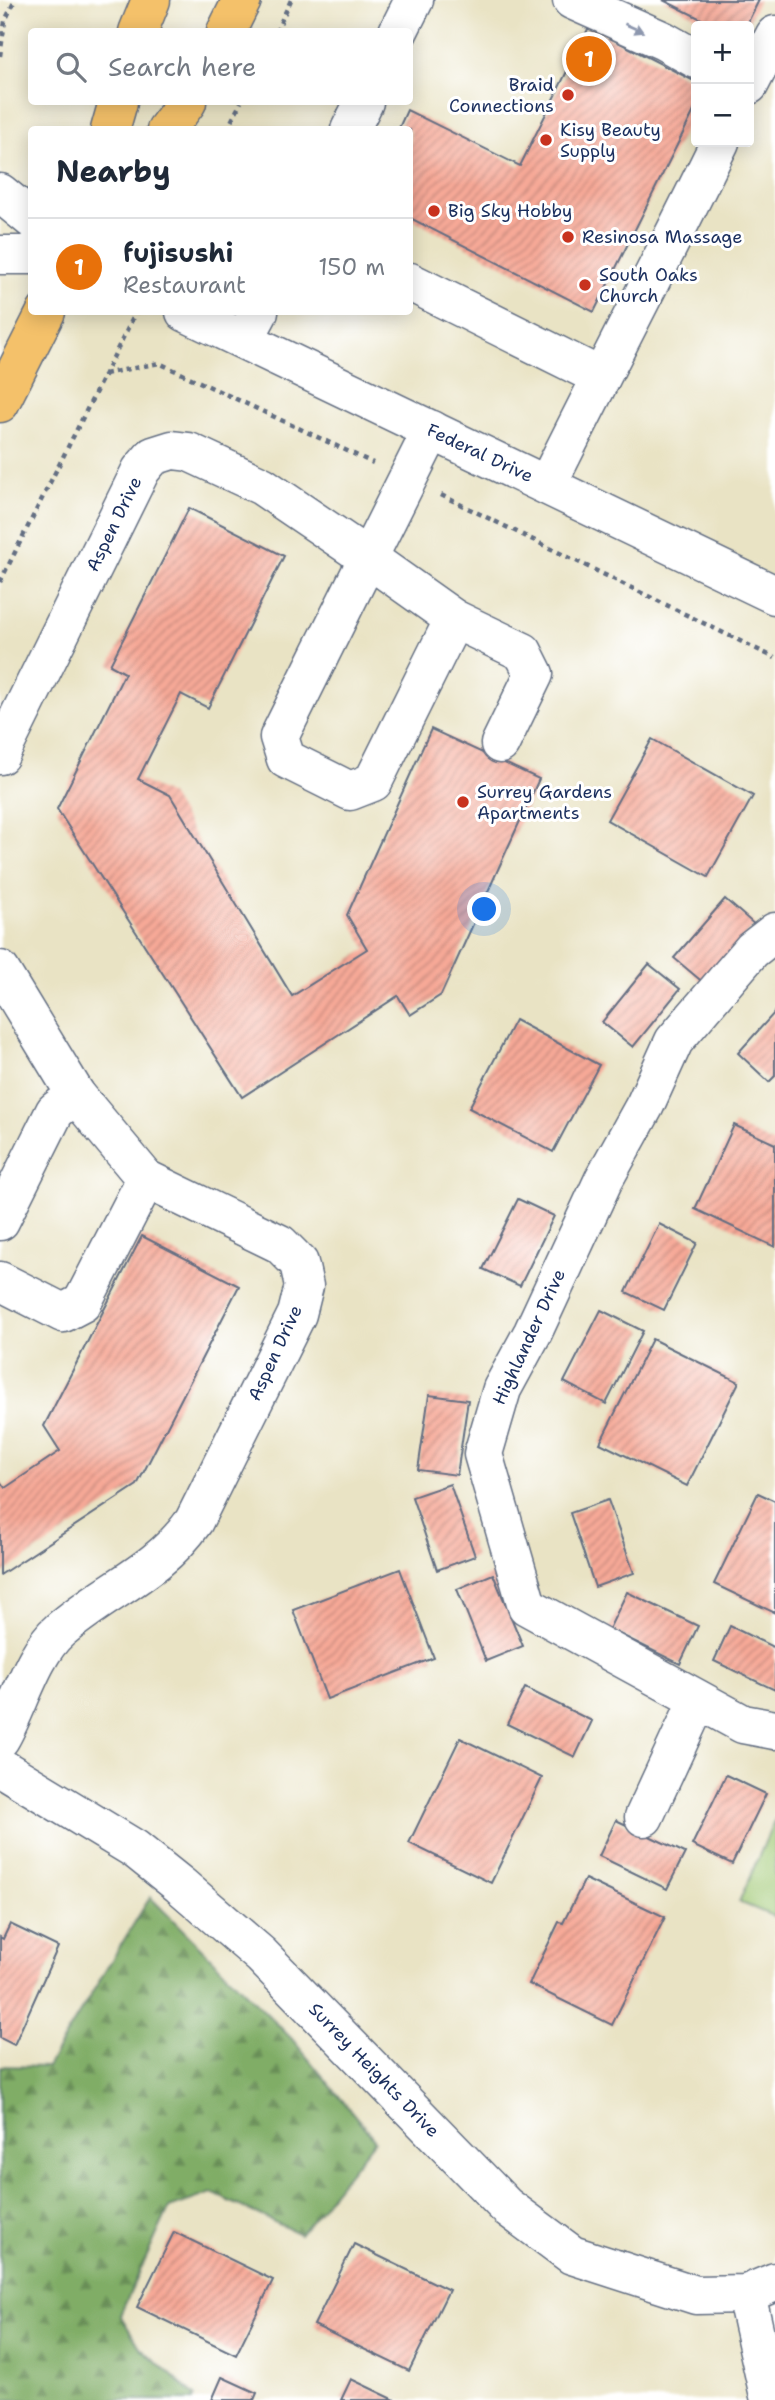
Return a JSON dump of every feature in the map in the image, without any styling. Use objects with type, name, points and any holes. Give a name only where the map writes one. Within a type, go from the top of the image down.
[{"type":"main road","points":[[140,28],[151,0]]},
{"type":"main road","points":[[228,28],[242,0]]},
{"type":"main road","points":[[111,126],[117,105]]},
{"type":"main road","points":[[169,126],[185,105]]},
{"type":"main road","points":[[0,403],[44,315]]},
{"type":"street","points":[[400,28],[414,0]]},
{"type":"street","points":[[572,0],[691,56]]},
{"type":"street","points":[[750,84],[775,35]]},
{"type":"street","points":[[352,126],[362,105]]},
{"type":"street","points":[[547,485],[663,260],[718,147]]},
{"type":"street","points":[[0,193],[28,216]]},
{"type":"street","points":[[0,255],[28,254]]},
{"type":"street","points":[[413,283],[601,377]]},
{"type":"street","name":"Federal Drive","points":[[199,315],[251,326],[432,430],[775,595]]},
{"type":"street","points":[[432,430],[279,737],[286,759],[350,791],[373,782],[454,619]]},
{"type":"street","name":"Aspen Drive","points":[[0,755],[141,470],[153,456],[172,450],[189,452],[262,486],[368,558]]},
{"type":"street","points":[[368,558],[454,619],[523,652],[534,674],[500,744]]},
{"type":"street","name":"Highlander Drive","points":[[775,932],[752,950],[674,1041],[646,1105],[604,1179],[533,1332],[502,1389],[483,1454],[527,1606],[743,1724],[775,1730]]},
{"type":"street","name":"Aspen Drive","points":[[0,970],[76,1095],[146,1179],[280,1244],[299,1264],[304,1286],[297,1314],[194,1521],[182,1539],[166,1555],[58,1631],[36,1663],[11,1721],[0,1739]]},
{"type":"street","points":[[0,1221],[55,1111],[76,1095]]},
{"type":"street","points":[[0,1281],[63,1313],[82,1303],[146,1179]]},
{"type":"street","points":[[644,1817],[698,1700]]},
{"type":"street","name":"Surrey Heights Drive","points":[[0,1767],[135,1849],[180,1885],[261,1955],[506,2206],[572,2256],[696,2295],[760,2288]]},
{"type":"street","points":[[760,2288],[770,2400]]},
{"type":"path","points":[[0,55],[2,19],[15,0]]},
{"type":"path","points":[[278,28],[291,0]]},
{"type":"path","points":[[229,126],[240,105]]},
{"type":"path","points":[[0,582],[134,315]]},
{"type":"green space","points":[[775,1819],[775,1917],[739,1902]]},
{"type":"green space","points":[[150,1897],[292,2039],[375,2140],[300,2234],[212,2193],[169,2208],[120,2315],[140,2347],[195,2396],[193,2400],[0,2400],[0,2066],[47,2067]]},
{"type":"building","points":[[663,0],[759,0],[748,21],[705,21]]},
{"type":"building","points":[[589,27],[691,79],[691,117],[594,312],[413,220],[413,126],[400,126],[407,110],[520,166]]},
{"type":"building","name":"Surrey Gardens Apartments","points":[[189,508],[284,556],[208,708],[181,694],[138,779],[170,795],[292,996],[367,949],[347,915],[431,729],[539,779],[441,995],[410,1015],[398,996],[242,1097],[57,809],[125,673],[110,665]]},
{"type":"building","points":[[652,739],[753,796],[708,877],[607,820]]},
{"type":"building","points":[[725,899],[755,925],[705,984],[674,958]]},
{"type":"building","points":[[649,964],[680,989],[633,1047],[602,1022]]},
{"type":"building","points":[[775,1012],[775,1076],[769,1082],[738,1053]]},
{"type":"building","points":[[515,1020],[599,1065],[553,1152],[469,1108]]},
{"type":"building","points":[[734,1125],[775,1144],[775,1247],[695,1209]]},
{"type":"building","points":[[518,1199],[554,1216],[520,1286],[483,1269]]},
{"type":"building","points":[[659,1224],[697,1243],[664,1310],[626,1292]]},
{"type":"building","points":[[142,1236],[239,1286],[137,1485],[0,1575],[0,1481],[5,1488],[60,1451],[44,1426]]},
{"type":"building","points":[[601,1310],[643,1331],[606,1404],[564,1382]]},
{"type":"building","points":[[652,1339],[739,1382],[687,1486],[600,1443]]},
{"type":"building","points":[[429,1395],[468,1400],[457,1475],[418,1470]]},
{"type":"building","points":[[450,1484],[475,1556],[437,1570],[412,1497]]},
{"type":"building","points":[[758,1493],[775,1501],[775,1613],[714,1584]]},
{"type":"building","points":[[608,1500],[634,1573],[595,1587],[570,1513]]},
{"type":"building","points":[[400,1569],[434,1658],[327,1699],[293,1610]]},
{"type":"building","points":[[493,1574],[523,1646],[486,1661],[457,1589]]},
{"type":"building","points":[[627,1592],[698,1626],[680,1664],[609,1629]]},
{"type":"building","points":[[730,1626],[775,1648],[775,1690],[714,1661]]},
{"type":"building","points":[[525,1688],[592,1721],[575,1757],[507,1724]]},
{"type":"building","points":[[460,1738],[542,1778],[491,1883],[409,1843]]},
{"type":"building","points":[[726,1775],[766,1794],[732,1864],[692,1845]]},
{"type":"building","points":[[616,1820],[685,1853],[667,1889],[599,1856]]},
{"type":"building","points":[[585,1879],[665,1917],[612,2025],[529,1984],[559,1922],[563,1923]]},
{"type":"building","points":[[10,1924],[58,1947],[14,2045],[0,2038],[0,1937],[3,1939]]},
{"type":"building","points":[[174,2232],[273,2280],[236,2355],[137,2307]]},
{"type":"building","points":[[354,2244],[449,2290],[409,2371],[314,2325]]},
{"type":"building","points":[[222,2377],[257,2393],[254,2400],[212,2400]]},
{"type":"building","points":[[351,2379],[395,2400],[341,2400]]},
{"type":"place","name":"fujisushi","points":[[589,59]]},
{"type":"place","name":"Braid Connections","points":[[568,95]]},
{"type":"place","name":"Kisy Beauty Supply","points":[[546,140]]},
{"type":"place","name":"Big Sky Hobby","points":[[434,211]]},
{"type":"place","name":"Resinosa Massage","points":[[568,237]]},
{"type":"place","name":"South Oaks Church","points":[[585,285]]},
{"type":"place","name":"Surrey Gardens Apartments","points":[[463,802]]}]
